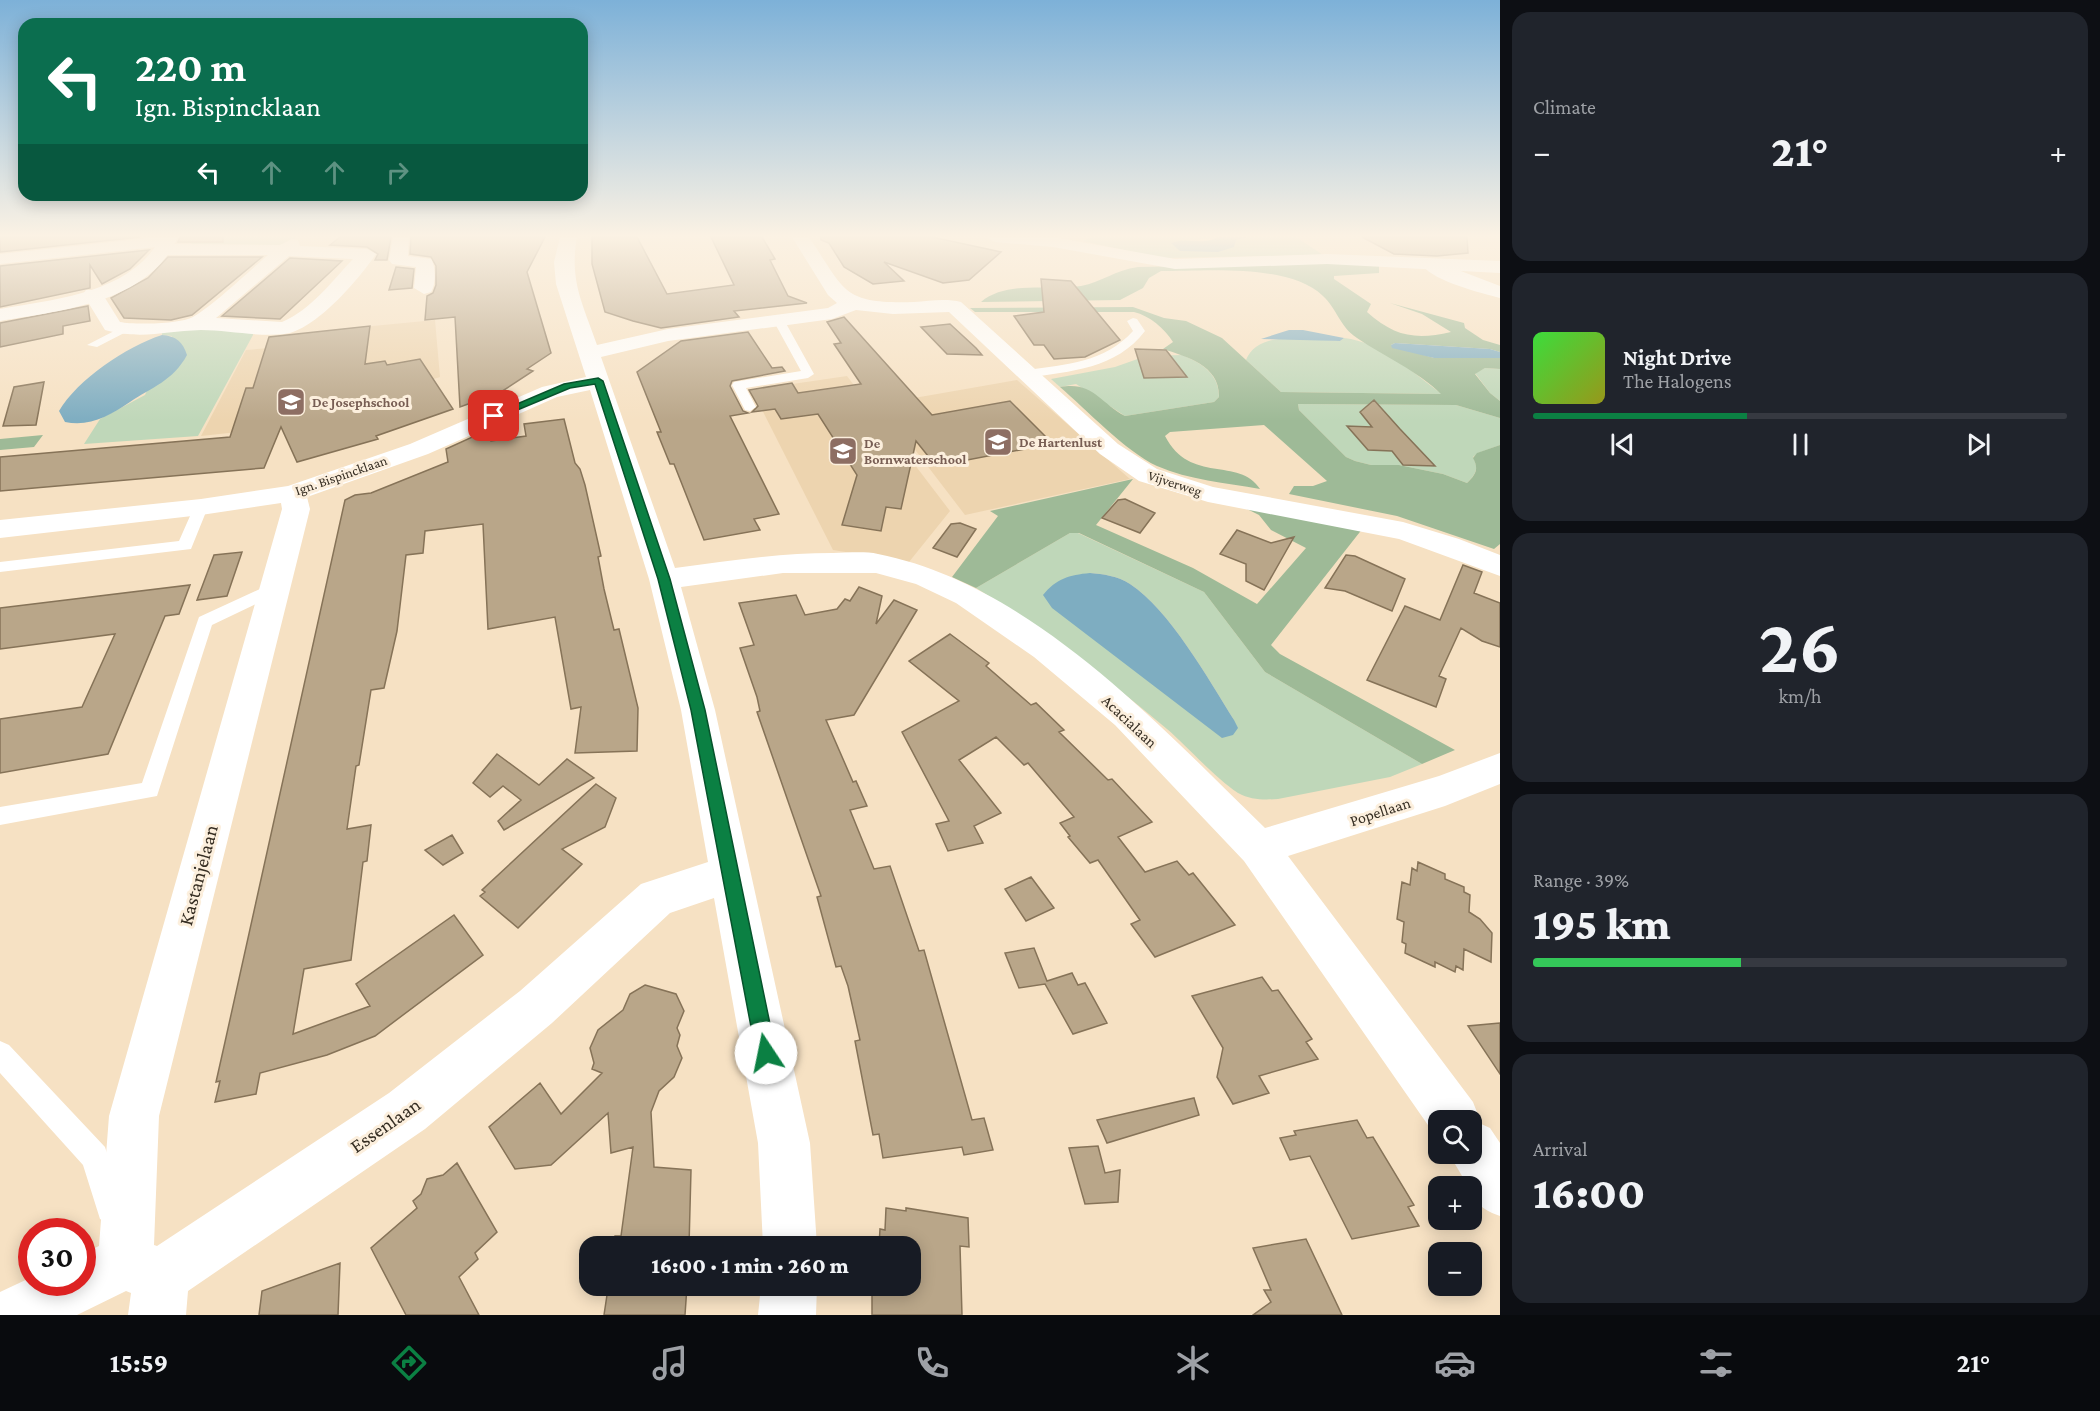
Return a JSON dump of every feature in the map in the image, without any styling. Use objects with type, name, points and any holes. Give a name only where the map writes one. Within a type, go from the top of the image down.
[{"type":"street","points":[[0,315],[74,298]]},
{"type":"street","points":[[96,298],[112,326],[124,330],[159,331],[197,324],[284,328],[297,325],[326,298]]},
{"type":"street","points":[[197,324],[227,298]]},
{"type":"street","points":[[571,298],[664,579],[698,710],[784,1143],[789,1236]]},
{"type":"street","points":[[843,298],[852,304]]},
{"type":"street","points":[[590,353],[668,335],[832,313],[852,304]]},
{"type":"street","name":"Vijverweg","points":[[852,304],[954,306],[1109,449],[1148,475],[1208,494],[1403,531],[1449,545],[1500,566]]},
{"type":"street","name":"Ign. Bispincklaan","points":[[0,529],[201,507],[293,493],[419,449],[550,392],[598,381]]},
{"type":"street","name":"Kastanjelaan","points":[[148,1285],[134,1116],[296,509],[293,493]]},
{"type":"street","name":"Acacialaan","points":[[664,579],[783,563],[876,563],[927,577],[967,596],[1046,649],[1126,715],[1258,848],[1448,1110]]},
{"type":"street","name":"Popellaan","points":[[1258,848],[1444,790],[1500,768]]},
{"type":"street","name":"Essenlaan","points":[[14,1315],[148,1285],[407,1111],[536,1007],[656,898],[730,874]]},
{"type":"street","points":[[1482,1162],[1500,1190]]},
{"type":"street","points":[[787,1315],[788,1296]]},
{"type":"lane","points":[[750,408],[738,385],[808,374],[779,320]]},
{"type":"lane","points":[[1028,374],[1103,360],[1119,353],[1139,331],[1133,321]]},
{"type":"lane","points":[[93,345],[124,330]]},
{"type":"lane","points":[[0,567],[185,545],[201,507]]},
{"type":"lane","points":[[0,816],[150,790],[205,621],[275,588]]},
{"type":"lane","points":[[0,1054],[95,1157],[148,1285]]},
{"type":"shaded area","name":"De Josephschool","points":[[435,320],[440,377],[285,427],[201,436],[246,350],[294,346],[321,331]]},
{"type":"shaded area","name":"De Bornwaterschool","points":[[847,376],[950,511],[909,562],[833,550],[752,390]]},
{"type":"shaded area","name":"De Hartenlust","points":[[1017,380],[1130,479],[965,515],[880,404]]},
{"type":"green space","points":[[986,298],[1123,298],[1120,300],[981,302]]},
{"type":"green space","points":[[1325,298],[1363,298],[1371,304],[1367,312],[1387,327],[1397,331],[1416,336],[1451,332],[1422,314],[1390,303],[1464,323],[1465,328],[1483,340],[1500,345],[1500,352],[1490,349],[1395,343],[1391,345],[1434,358],[1500,358],[1500,369],[1485,368],[1475,374],[1490,393],[1500,401],[1500,418],[1456,405],[1298,404],[1299,410],[1346,457],[1371,465],[1399,465],[1443,474],[1467,483],[1476,471],[1473,458],[1477,453],[1500,445],[1500,544],[1494,549],[1397,516],[1289,494],[1294,486],[1313,486],[1327,481],[1264,425],[1170,432],[1165,436],[1175,451],[1187,460],[1201,466],[1240,474],[1251,479],[1260,489],[1182,475],[1157,466],[1132,451],[1060,387],[1071,386],[1088,390],[1125,416],[1214,402],[1219,397],[1218,386],[1208,370],[1201,364],[1163,349],[1173,342],[1161,327],[1146,316],[1134,312],[975,312],[970,308],[1133,307],[1164,318],[1186,321],[1222,338],[1281,392],[1441,394],[1412,371],[1351,334]]},
{"type":"green space","points":[[196,325],[252,330],[253,335],[198,436],[84,444],[100,419],[145,395],[172,336],[162,335],[162,331]]},
{"type":"green space","points":[[1301,338],[1340,341],[1344,338],[1371,345],[1384,352],[1442,394],[1281,392],[1246,360],[1262,343],[1274,340]]},
{"type":"green space","points":[[1182,355],[1208,370],[1213,376],[1219,397],[1214,402],[1125,416],[1076,384],[1060,387],[1051,379],[1115,367],[1146,356]]},
{"type":"green space","points":[[1485,368],[1500,369],[1500,401],[1490,393],[1475,373]]},
{"type":"green space","points":[[1298,404],[1456,405],[1500,418],[1500,445],[1473,457],[1476,471],[1467,483],[1443,474],[1399,465],[1371,465],[1346,457],[1299,410]]},
{"type":"green space","points":[[43,435],[34,447],[0,450],[0,439]]},
{"type":"green space","points":[[1133,479],[1096,525],[1193,568],[1257,604],[1306,548],[1271,530],[1259,515],[1237,504],[1363,528],[1271,645],[1280,654],[1455,750],[1422,764],[1265,672],[1204,592],[1079,533],[1070,533],[976,588],[952,577],[998,516],[990,511]]},
{"type":"green space","points":[[1070,533],[1078,533],[1204,592],[1265,672],[1422,764],[1390,777],[1278,799],[1248,797],[1238,793],[1220,779],[1167,729],[1098,673],[1026,620],[976,588]],"holes":[[[1090,573],[1125,581],[1145,595],[1187,646],[1234,720]]]},
{"type":"water","points":[[1289,330],[1303,330],[1344,338],[1340,341],[1261,339]]},
{"type":"water","points":[[162,335],[178,341],[187,355],[169,377],[107,416],[91,422],[65,422],[59,411],[67,399],[90,376],[134,347]]},
{"type":"water","points":[[1395,343],[1490,349],[1500,352],[1500,358],[1434,358],[1392,348],[1391,345]]},
{"type":"water","points":[[1090,573],[1125,581],[1145,595],[1159,610],[1187,646],[1234,720],[1238,728],[1233,735],[1222,738],[1052,608],[1043,595],[1053,585],[1064,579]]},
{"type":"building","points":[[0,298],[41,298],[0,307]]},
{"type":"building","points":[[111,298],[212,298],[192,315],[171,320],[124,318]]},
{"type":"building","points":[[243,298],[302,298],[280,319],[222,316]]},
{"type":"building","points":[[427,298],[535,298],[551,353],[527,369],[533,371],[501,392],[460,407],[455,317],[425,320]]},
{"type":"building","points":[[601,298],[794,298],[807,303],[734,311],[739,317],[661,328],[605,312]]},
{"type":"building","points":[[1043,298],[1085,298],[1120,340],[1085,357],[1054,359],[1044,345],[1034,345],[1014,316],[1044,312]]},
{"type":"building","points":[[88,306],[90,321],[63,326],[63,334],[0,347],[0,323]]},
{"type":"building","points":[[844,317],[932,415],[1010,401],[1050,441],[1022,446],[1025,449],[936,466],[916,441],[901,509],[886,507],[881,531],[842,525],[857,475],[818,414],[781,419],[775,409],[752,412],[758,406],[749,390],[792,383],[798,393],[861,384],[834,344],[841,343],[827,322]]},
{"type":"building","points":[[950,324],[982,355],[947,354],[921,327]]},
{"type":"building","points":[[370,326],[365,364],[385,361],[387,365],[420,359],[453,409],[376,436],[378,439],[297,462],[281,427],[264,468],[0,491],[0,457],[230,437],[246,388],[253,388],[269,337]]},
{"type":"building","points":[[748,332],[772,368],[782,367],[785,371],[732,381],[730,386],[743,411],[748,413],[730,416],[779,514],[754,519],[760,530],[704,540],[674,464],[670,464],[657,432],[661,432],[637,372],[681,341]]},
{"type":"building","points":[[1135,349],[1166,350],[1187,377],[1144,378]]},
{"type":"building","points":[[44,382],[36,425],[3,426],[14,387]]},
{"type":"building","points":[[1374,400],[1435,466],[1403,465],[1392,451],[1368,450],[1347,426],[1372,427],[1360,412]]},
{"type":"building","points":[[564,419],[575,463],[580,469],[585,485],[601,556],[598,557],[604,589],[614,630],[619,629],[638,708],[637,751],[575,753],[581,707],[571,709],[555,617],[488,629],[483,524],[425,531],[423,553],[406,555],[397,631],[384,688],[371,690],[359,765],[356,766],[347,829],[371,825],[367,861],[363,862],[351,960],[304,969],[293,1034],[370,1006],[356,984],[454,915],[483,955],[375,1036],[327,1055],[260,1073],[256,1094],[215,1102],[220,1081],[216,1082],[345,500],[355,495],[371,493],[448,462],[446,449],[481,433],[491,441],[526,436],[524,424]]},
{"type":"building","points":[[1125,499],[1155,513],[1140,533],[1102,518],[1118,500]]},
{"type":"building","points":[[960,523],[976,529],[957,557],[933,548],[951,524]]},
{"type":"building","points":[[1237,530],[1271,543],[1294,537],[1264,590],[1246,581],[1246,564],[1220,554]]},
{"type":"building","points":[[242,552],[227,596],[197,600],[214,555]]},
{"type":"building","points":[[1346,555],[1355,556],[1405,579],[1392,611],[1345,591],[1325,588]]},
{"type":"building","points":[[1463,565],[1482,572],[1474,593],[1500,603],[1500,647],[1482,641],[1461,628],[1439,676],[1446,679],[1436,707],[1367,680],[1405,606],[1440,620]]},
{"type":"building","points":[[190,585],[179,614],[165,616],[108,754],[0,773],[0,719],[82,707],[115,634],[0,649],[0,608]]},
{"type":"building","points":[[859,587],[882,596],[876,624],[894,600],[917,610],[854,715],[826,720],[853,782],[856,781],[867,806],[850,810],[874,869],[890,866],[919,951],[924,950],[972,1120],[984,1118],[993,1150],[964,1155],[962,1147],[883,1158],[879,1134],[873,1135],[855,1041],[860,1040],[848,986],[841,966],[836,967],[817,897],[821,896],[757,712],[760,711],[757,697],[740,648],[754,645],[739,603],[796,595],[805,615],[837,609],[845,599],[850,601]]},
{"type":"building","points":[[950,634],[989,663],[986,666],[1031,705],[1036,703],[1064,730],[1059,732],[1108,780],[1112,779],[1152,822],[1118,837],[1145,872],[1177,861],[1189,875],[1193,873],[1235,925],[1155,957],[1131,924],[1140,920],[1098,860],[1090,863],[1068,837],[1070,836],[1060,823],[1074,817],[1028,763],[1024,765],[996,737],[959,760],[1001,813],[974,826],[983,843],[948,851],[936,824],[949,821],[902,732],[959,701],[909,661]]},
{"type":"building","points":[[497,754],[539,785],[567,759],[594,778],[504,830],[498,821],[521,800],[503,786],[490,797],[473,783]]},
{"type":"building","points":[[596,784],[616,798],[605,827],[562,849],[582,864],[518,928],[480,896],[485,892],[482,890]]},
{"type":"building","points":[[452,835],[463,853],[443,865],[425,850]]},
{"type":"building","points":[[1418,862],[1445,874],[1445,879],[1464,887],[1464,892],[1470,895],[1469,912],[1480,919],[1492,933],[1491,962],[1464,949],[1463,970],[1456,966],[1455,972],[1435,962],[1435,967],[1405,953],[1406,944],[1402,942],[1404,922],[1397,919],[1402,882],[1410,885],[1412,868],[1417,871]]},
{"type":"building","points":[[1031,877],[1054,908],[1026,921],[1005,889]]},
{"type":"building","points":[[1034,948],[1047,981],[1072,973],[1078,985],[1085,983],[1107,1023],[1073,1034],[1045,984],[1019,988],[1005,953]]},
{"type":"building","points":[[1262,977],[1272,991],[1278,990],[1312,1039],[1306,1042],[1318,1059],[1259,1076],[1269,1093],[1233,1104],[1217,1077],[1223,1048],[1192,996]]},
{"type":"building","points":[[645,985],[676,994],[684,1011],[677,1028],[680,1035],[677,1046],[682,1058],[674,1077],[659,1091],[651,1112],[654,1167],[691,1170],[689,1236],[621,1236],[633,1147],[611,1153],[608,1113],[551,1165],[515,1169],[489,1127],[540,1083],[561,1114],[602,1073],[592,1069],[594,1063],[590,1048],[598,1030],[623,1010],[630,994]]},
{"type":"building","points":[[1500,1023],[1500,1074],[1468,1026]]},
{"type":"building","points":[[1194,1098],[1199,1115],[1107,1143],[1097,1120]]},
{"type":"building","points":[[1357,1120],[1367,1138],[1373,1137],[1414,1205],[1408,1207],[1419,1226],[1352,1239],[1310,1156],[1290,1160],[1280,1138],[1296,1135],[1294,1131]]},
{"type":"building","points":[[1098,1146],[1105,1173],[1120,1170],[1118,1202],[1085,1204],[1069,1148]]},
{"type":"building","points":[[457,1163],[497,1232],[475,1253],[478,1259],[459,1277],[479,1315],[406,1315],[371,1248],[417,1208],[413,1201],[421,1194],[427,1179],[443,1175]]},
{"type":"building","points":[[886,1208],[906,1211],[906,1208],[968,1218],[969,1247],[960,1246],[962,1315],[872,1315],[872,1296],[921,1296],[921,1236],[880,1236],[880,1229],[885,1230]]},
{"type":"building","points":[[1306,1239],[1342,1315],[1253,1315],[1271,1302],[1264,1290],[1271,1290],[1253,1248]]},
{"type":"building","points":[[340,1263],[338,1315],[259,1315],[262,1291]]},
{"type":"building","points":[[607,1296],[686,1296],[685,1315],[604,1315]]},
{"type":"place","name":"De Josephschool","points":[[291,402]]},
{"type":"place","name":"De Hartenlust","points":[[998,442]]},
{"type":"place","name":"De Bornwaterschool","points":[[843,451]]},
{"type":"route","points":[[494,416],[550,392],[568,386],[598,381],[664,579],[698,710],[766,1053]]}]
